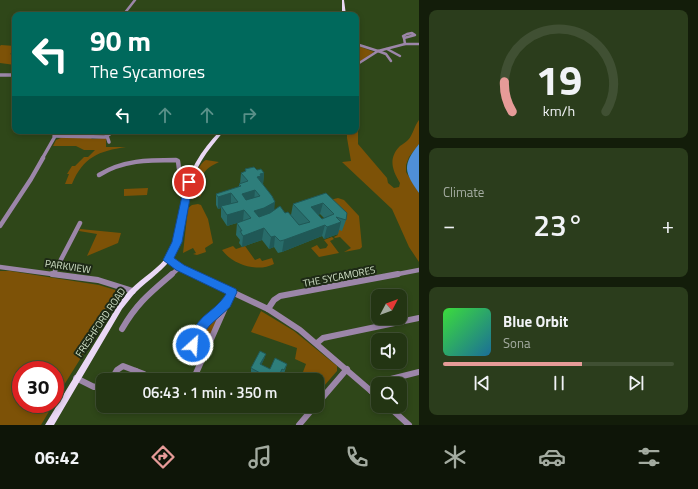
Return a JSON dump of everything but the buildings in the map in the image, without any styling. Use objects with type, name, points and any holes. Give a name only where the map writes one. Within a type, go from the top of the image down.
[{"type":"main road","points":[[343,0],[344,12]]},
{"type":"main road","name":"FRESHFORD ROAD","points":[[49,425],[111,322],[133,291],[168,260],[177,242],[185,194],[193,172],[205,150],[219,134]]},
{"type":"street","points":[[125,12],[135,0]]},
{"type":"street","points":[[403,38],[406,44]]},
{"type":"street","points":[[359,64],[378,51],[406,44],[419,44]]},
{"type":"street","points":[[359,45],[388,56],[391,61]]},
{"type":"street","points":[[387,49],[400,56]]},
{"type":"street","points":[[0,75],[12,75]]},
{"type":"street","points":[[0,226],[31,179],[54,136],[107,136],[110,134]]},
{"type":"street","points":[[107,136],[109,142]]},
{"type":"street","points":[[99,175],[106,170],[128,162],[176,160],[178,161],[178,166],[180,169],[193,172]]},
{"type":"street","points":[[54,273],[80,223]]},
{"type":"street","points":[[168,260],[268,309],[317,343],[371,390]]},
{"type":"street","name":"PARKVIEW","points":[[0,267],[98,280],[133,291]]},
{"type":"street","points":[[122,329],[134,309],[142,300],[180,267]]},
{"type":"street","name":"THE SYCAMORES","points":[[268,309],[274,300],[280,296],[419,270]]},
{"type":"street","points":[[197,373],[232,292]]},
{"type":"street","points":[[206,352],[194,348],[193,342],[206,322],[226,304]]},
{"type":"street","points":[[317,343],[323,338],[419,318]]},
{"type":"street","points":[[116,373],[120,367],[123,366],[141,373]]},
{"type":"street","points":[[324,396],[347,369]]},
{"type":"street","points":[[397,377],[419,372]]},
{"type":"street","points":[[76,378],[96,387]]},
{"type":"street","points":[[299,425],[309,413]]},
{"type":"street","points":[[396,413],[410,425]]},
{"type":"shaded area","points":[[0,46],[12,46],[12,52],[10,54],[12,55],[12,65],[0,63]]},
{"type":"shaded area","points":[[359,46],[374,52],[359,62]]},
{"type":"shaded area","points":[[419,120],[419,144],[409,157],[406,165],[406,172],[419,193],[419,262],[409,247],[392,209],[342,162],[351,161],[347,134],[358,134],[358,144],[387,178],[388,183],[394,188],[399,187],[400,183],[392,164],[394,155],[400,146],[410,138]]},
{"type":"shaded area","points":[[63,137],[92,139],[106,138],[106,147],[126,147],[100,153],[93,157],[81,167],[72,184],[65,184],[69,174],[67,174],[72,166],[75,166],[84,157],[88,157],[95,150],[84,150],[76,146],[53,146],[56,140]]},
{"type":"shaded area","points":[[206,160],[219,162],[207,169],[204,173],[201,196],[199,197],[195,193],[191,194],[194,178],[203,162]]},
{"type":"shaded area","points":[[148,188],[147,195],[124,196],[124,189]]},
{"type":"shaded area","points":[[338,198],[344,200],[359,216],[362,247],[360,249],[344,252],[351,248],[340,237],[334,237],[338,235],[333,229],[326,201]]},
{"type":"shaded area","points":[[192,205],[201,205],[208,219],[213,243],[205,248],[206,252],[197,255],[193,254],[196,253],[193,248],[183,253],[188,208]]},
{"type":"shaded area","points":[[80,229],[121,233],[118,243],[87,256],[97,234],[79,231]]},
{"type":"shaded area","points":[[332,237],[334,239],[330,241],[339,253],[319,257],[311,248],[317,245],[320,249],[326,248],[328,245],[324,240]]},
{"type":"shaded area","points":[[233,246],[236,249],[245,246],[255,260],[260,258],[262,261],[272,258],[274,264],[260,268],[245,266],[238,263],[226,255],[222,250]]},
{"type":"shaded area","points":[[0,271],[10,271],[99,285],[122,292],[64,385],[64,361],[12,361],[12,413],[48,413],[41,425],[0,425]]},
{"type":"shaded area","points":[[261,311],[294,331],[337,366],[337,371],[324,386],[324,373],[303,373],[306,364],[295,359],[297,348],[251,332]]},
{"type":"shaded area","points":[[220,313],[206,346],[202,347],[196,345],[195,344],[203,331]]},
{"type":"water","points":[[419,144],[419,193],[410,179],[407,168],[410,158]]},
{"type":"route","points":[[189,182],[185,194],[177,242],[168,260],[232,292],[226,304],[206,322],[198,332],[193,345]]}]
